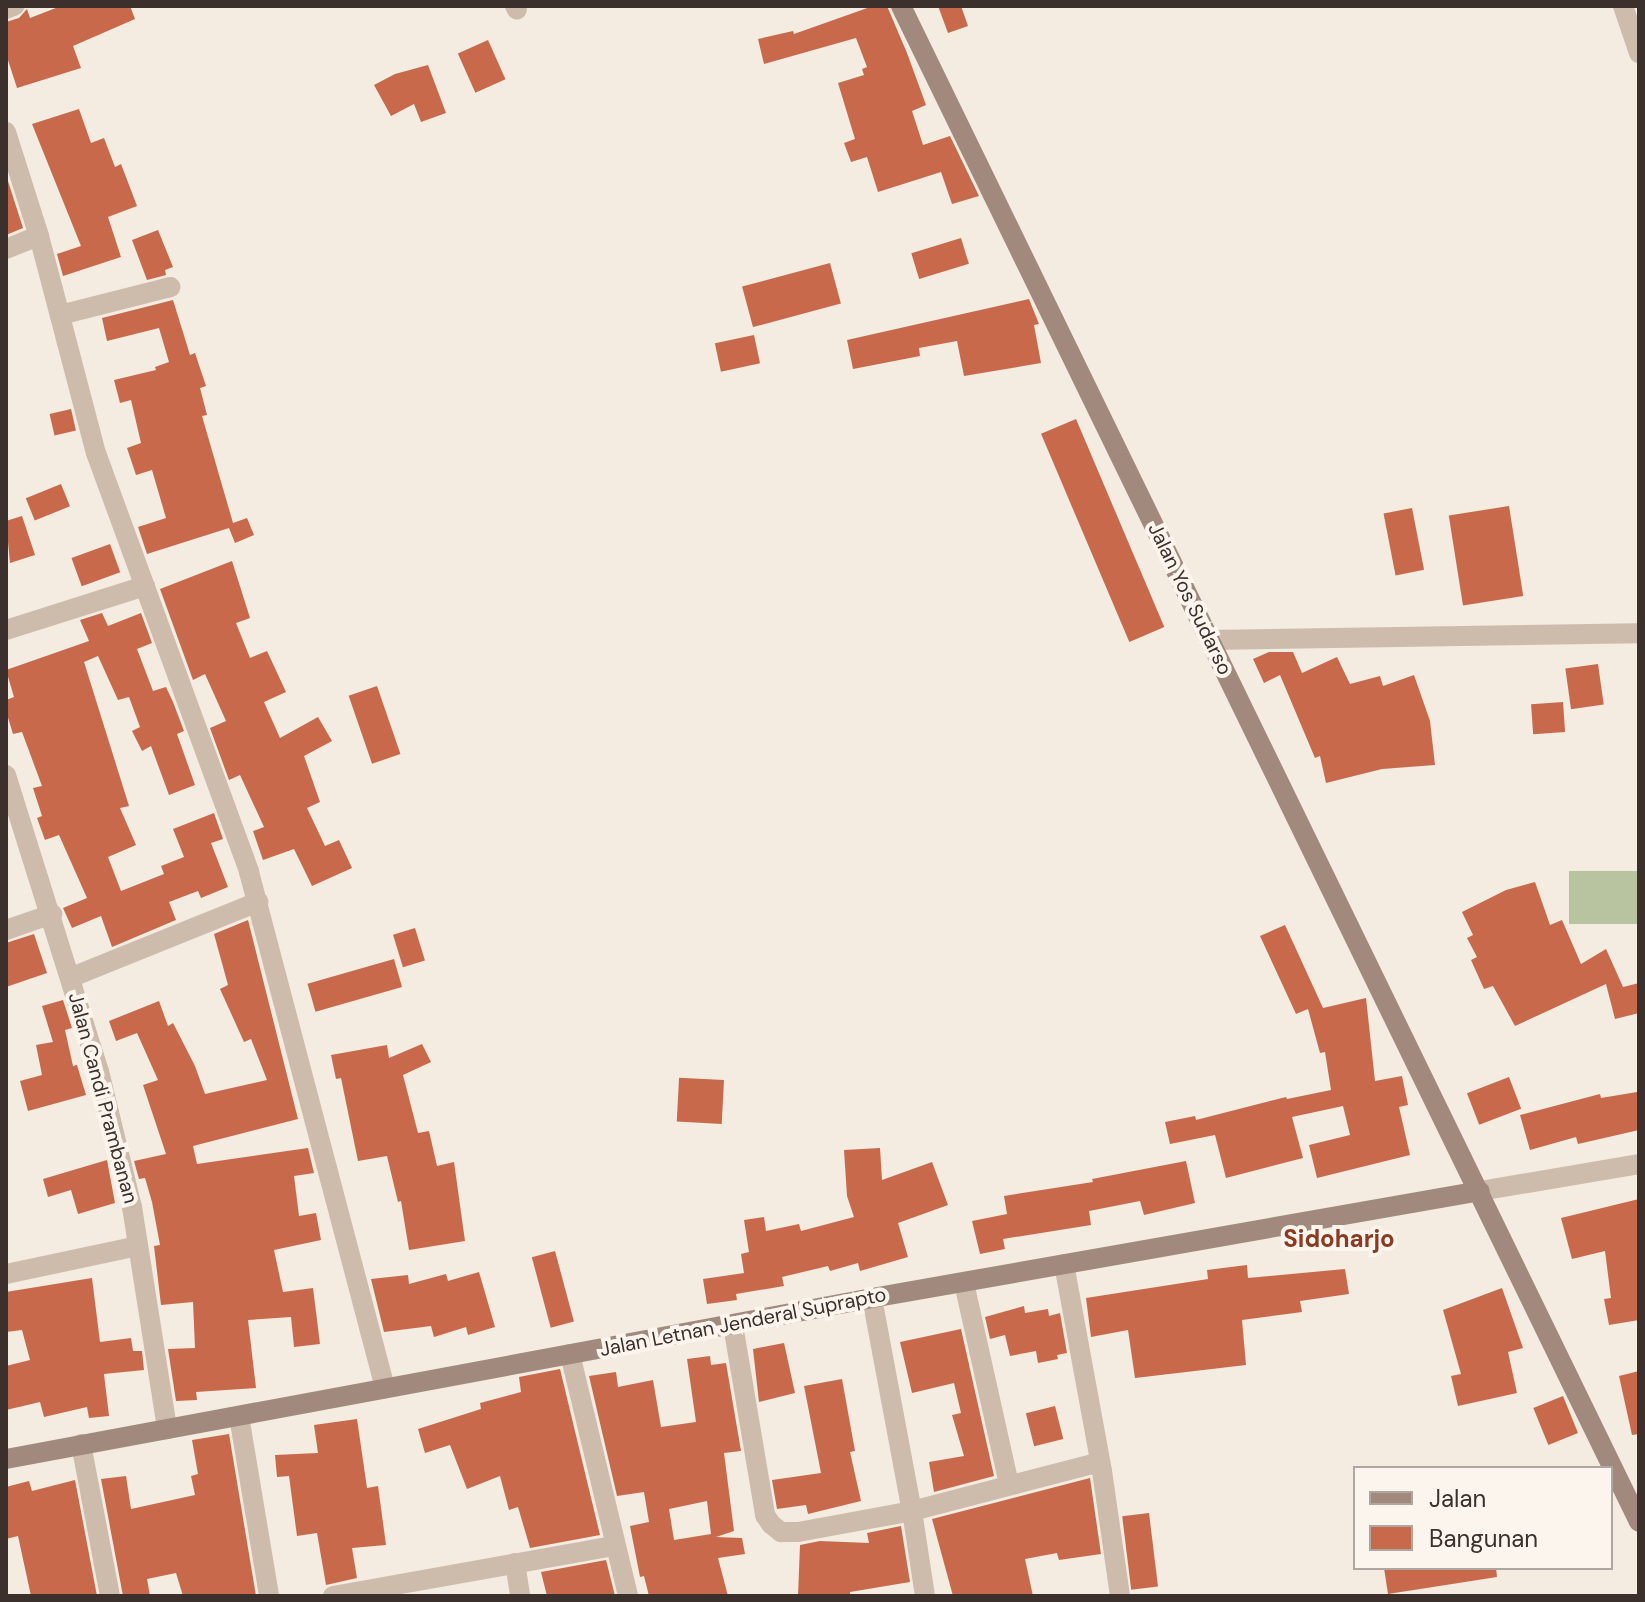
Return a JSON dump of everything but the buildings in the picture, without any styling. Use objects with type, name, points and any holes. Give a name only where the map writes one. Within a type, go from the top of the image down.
[{"type":"main road","name":"Jalan Yos Sudarso","points":[[901,6],[1612,1466]]},
{"type":"main road","name":"Jalan Letnan Jenderal Suprapto","points":[[6,1459],[167,1429],[242,1433],[385,1388],[1480,1191]]},
{"type":"main road","name":"Jalan Yos Sudarso","points":[[1613,1468],[1639,1522]]},
{"type":"street","points":[[6,9],[14,6]]},
{"type":"street","points":[[1623,6],[1639,53]]},
{"type":"street","points":[[6,132],[39,236],[96,453],[258,902],[385,1388]]},
{"type":"street","points":[[6,249],[39,236]]},
{"type":"street","points":[[60,315],[171,287]]},
{"type":"street","points":[[6,630],[145,586]]},
{"type":"street","points":[[1210,640],[1639,633]]},
{"type":"street","name":"Jalan Candi Prambanan","points":[[6,775],[72,977],[99,1071],[138,1246],[167,1429]]},
{"type":"street","points":[[72,977],[258,902]]},
{"type":"street","points":[[6,930],[52,914]]},
{"type":"street","points":[[1480,1191],[1639,1164]]},
{"type":"street","points":[[6,1274],[138,1246]]},
{"type":"street","points":[[1064,1264],[1100,1462],[1120,1596]]},
{"type":"street","points":[[964,1283],[1009,1485]]},
{"type":"street","points":[[872,1298],[925,1596]]},
{"type":"street","points":[[733,1325],[765,1515],[775,1529],[798,1532],[912,1511],[1100,1462]]},
{"type":"street","points":[[570,1354],[613,1546],[628,1596]]},
{"type":"street","points":[[242,1433],[269,1596]]},
{"type":"street","points":[[81,1444],[110,1596]]},
{"type":"street","points":[[333,1596],[426,1588],[515,1563],[613,1546]]},
{"type":"street","points":[[515,1563],[520,1596]]},
{"type":"green space","points":[[1569,871],[1639,871],[1639,924],[1569,924]]},
{"type":"district","name":"Sidoharjo","points":[[1339,1239]]}]
